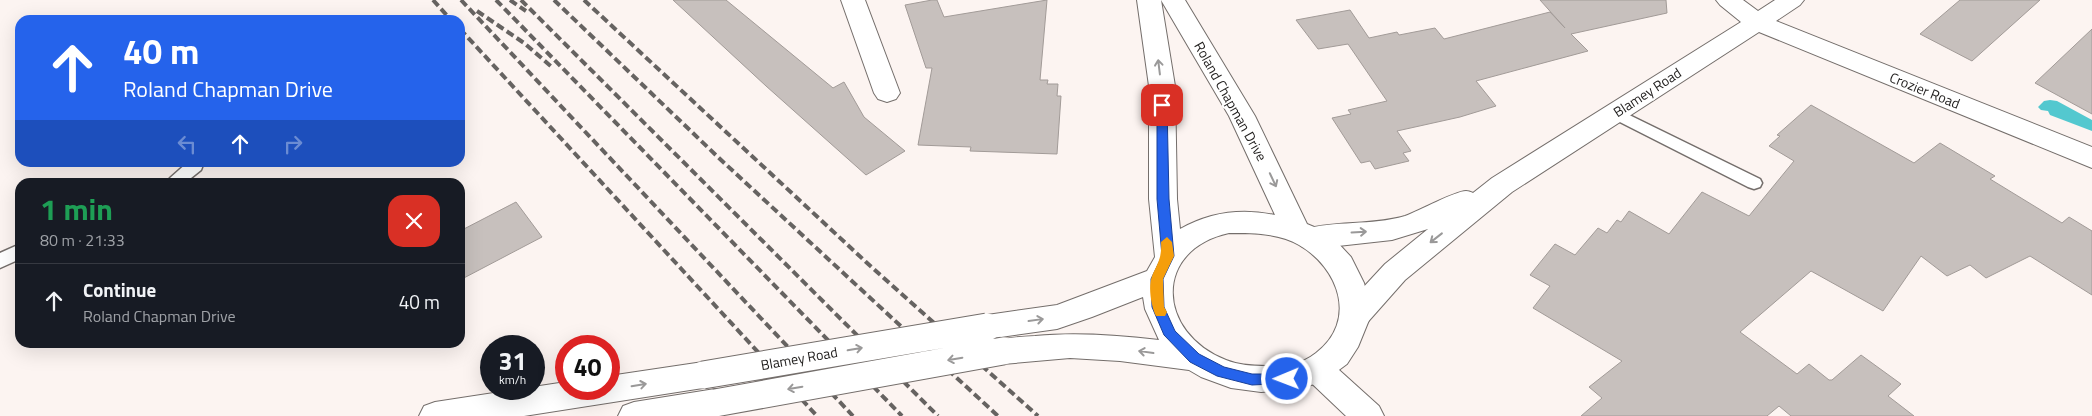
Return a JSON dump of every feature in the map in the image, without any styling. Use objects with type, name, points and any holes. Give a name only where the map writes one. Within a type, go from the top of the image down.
[{"type":"street","points":[[852,0],[887,93]]},
{"type":"street","points":[[1149,0],[1162,86],[1163,267],[1158,307],[1171,335],[1195,358],[1222,372],[1252,380],[1287,379],[1317,369],[1341,351],[1351,334],[1356,315],[1354,295],[1347,276],[1335,258],[1304,235],[1255,222],[1229,222],[1197,232],[1184,240],[1163,267]]},
{"type":"street","name":"Roland Chapman Drive","points":[[1173,0],[1242,116],[1304,235]]},
{"type":"street","name":"Crozier Road","points":[[1728,0],[1757,22],[2092,158]]},
{"type":"street","name":"Blamey Road","points":[[1356,315],[1395,272],[1502,186],[1792,0]]},
{"type":"street","name":"Blamey Road","points":[[1304,235],[1382,231],[1405,226],[1430,218],[1502,186]]},
{"type":"street","name":"Blamey Road","points":[[634,416],[715,403],[995,338],[1100,302],[1163,267]]},
{"type":"street","name":"Blamey Road","points":[[436,416],[703,375],[995,338],[1120,348],[1195,358]]},
{"type":"street","points":[[1317,369],[1368,416]]},
{"type":"lane","points":[[1615,113],[1754,183]]},
{"type":"lane","points":[[180,178],[191,167]]},
{"type":"lane","points":[[0,261],[15,254]]},
{"type":"water","points":[[2044,101],[2057,101],[2092,120],[2092,131],[2050,115],[2048,111],[2041,110],[2038,107]]},
{"type":"building","points":[[673,0],[726,0],[833,88],[844,82],[864,117],[905,151],[866,175]]},
{"type":"building","points":[[937,0],[944,17],[1047,0],[1040,80],[1048,80],[1047,84],[1058,84],[1057,96],[1061,96],[1057,154],[970,151],[971,147],[918,145],[932,68],[926,68],[905,5]]},
{"type":"building","points":[[1540,0],[1666,0],[1667,13],[1571,34],[1588,51],[1476,81],[1496,106],[1460,117],[1397,131],[1411,151],[1403,153],[1409,161],[1375,169],[1370,161],[1361,163],[1332,118],[1351,114],[1348,110],[1387,101],[1348,44],[1318,49],[1296,20],[1350,10],[1369,38],[1397,32],[1399,35],[1435,28],[1444,39],[1550,12],[1565,28]]},
{"type":"building","points":[[1960,0],[2040,0],[1972,61],[1920,34]]},
{"type":"building","points":[[2092,29],[2092,114],[2035,83]]},
{"type":"building","points":[[1811,105],[1914,163],[1940,143],[1995,176],[1990,179],[2062,223],[2069,217],[2092,231],[2092,295],[2030,256],[1986,278],[1970,265],[1947,276],[1921,256],[1883,311],[1811,271],[1740,332],[1797,374],[1809,364],[1829,380],[1832,380],[1861,355],[1901,384],[1888,396],[1914,416],[1791,416],[1779,406],[1767,416],[1581,416],[1602,398],[1589,387],[1622,361],[1533,308],[1550,286],[1530,275],[1555,244],[1575,255],[1598,228],[1607,233],[1617,220],[1621,222],[1629,211],[1669,234],[1702,192],[1749,216],[1794,161],[1769,146],[1780,136],[1777,135]]},
{"type":"building","points":[[516,202],[542,237],[465,277],[465,228]]},
{"type":"railway","points":[[433,0],[446,15]]},
{"type":"railway","points":[[461,0],[853,416]]},
{"type":"railway","points":[[496,0],[902,416]]},
{"type":"railway","points":[[510,0],[526,11]]},
{"type":"railway","points":[[521,0],[938,416]]},
{"type":"railway","points":[[554,0],[720,159],[998,416]]},
{"type":"railway","points":[[584,0],[866,262],[1038,416]]},
{"type":"railway","points":[[477,11],[524,43],[553,68]]},
{"type":"railway","points":[[465,34],[817,416]]},
{"type":"slow traffic","points":[[1161,312],[1158,307],[1157,279],[1168,256],[1167,242]]},
{"type":"route","points":[[1162,105],[1163,199],[1168,256],[1157,279],[1158,307],[1171,335],[1195,358],[1222,372],[1252,380],[1287,379]]}]
